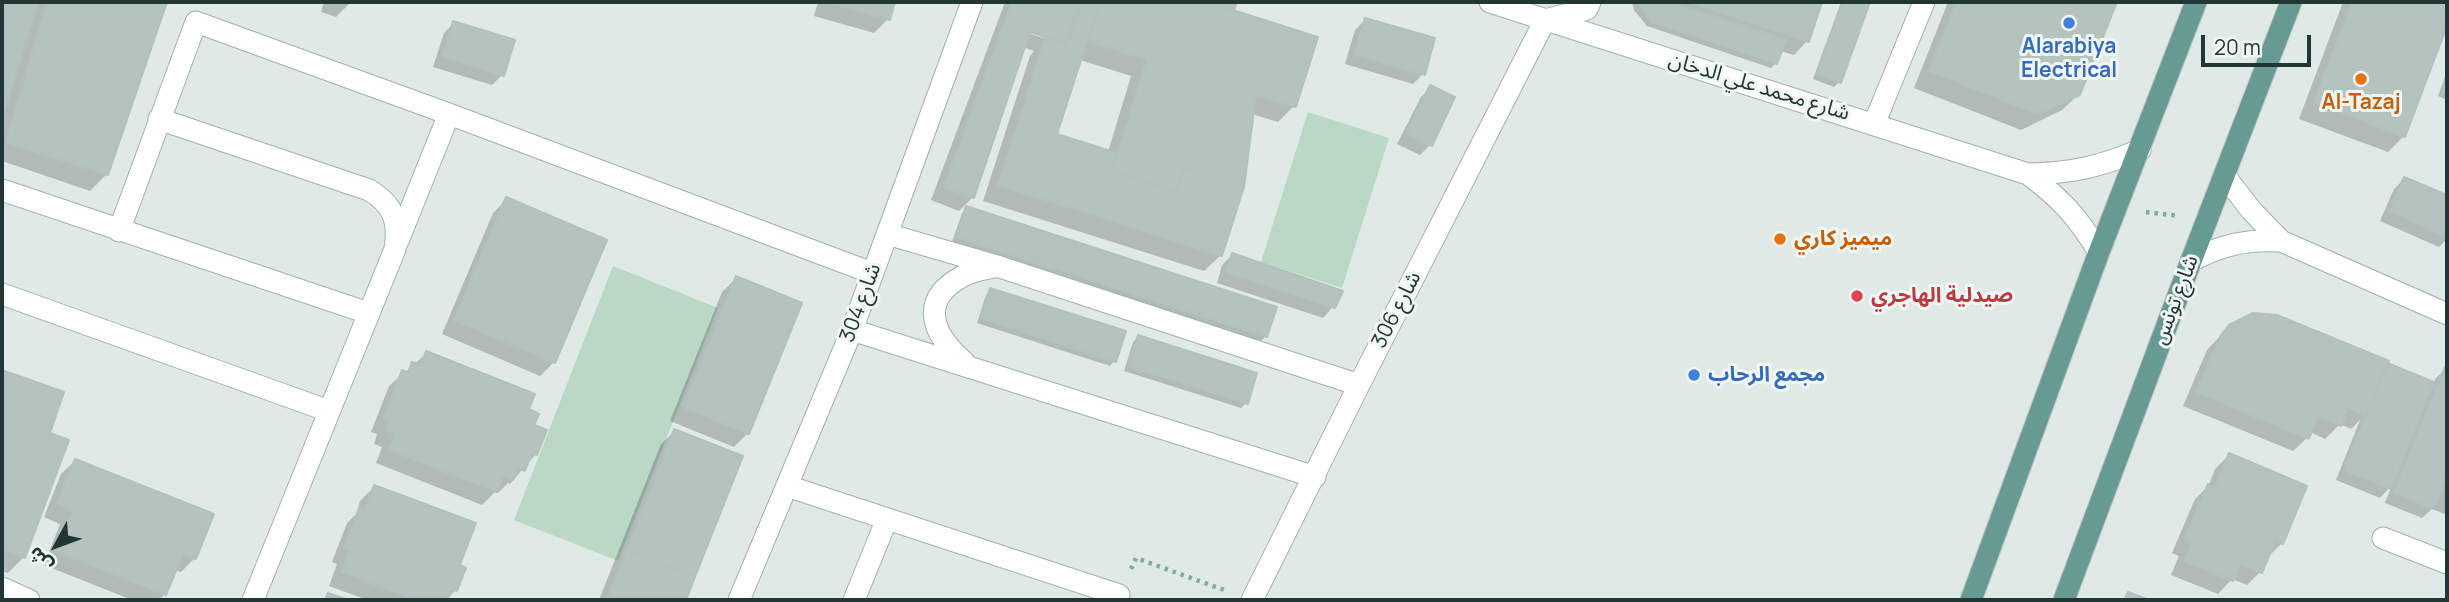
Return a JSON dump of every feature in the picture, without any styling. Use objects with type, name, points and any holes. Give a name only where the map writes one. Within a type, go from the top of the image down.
[{"type":"main road","points":[[1971,600],[2099,252],[2196,2]]},
{"type":"main road","name":"شارع تونس","points":[[2064,600],[2291,2]]},
{"type":"street","name":"شارع 304","points":[[739,600],[852,330],[972,2]]},
{"type":"street","name":"شارع محمد علي الدخان","points":[[1490,2],[2028,174],[2066,173],[2104,165],[2140,150]]},
{"type":"street","points":[[1545,20],[1587,9],[1590,2]]},
{"type":"street","points":[[1874,124],[1924,2]]},
{"type":"street","name":"شارع 306","points":[[1252,600],[1545,20]]},
{"type":"street","points":[[119,231],[196,22],[872,273]]},
{"type":"street","points":[[253,600],[449,114]]},
{"type":"street","points":[[159,119],[369,190],[384,199],[393,214],[397,231],[395,249]]},
{"type":"street","name":"شارع محمد علي الدخان","points":[[2028,174],[2081,221],[2099,252]]},
{"type":"street","points":[[2224,176],[2281,242]]},
{"type":"street","points":[[2,190],[368,313]]},
{"type":"street","points":[[887,234],[997,266],[1359,385]]},
{"type":"street","points":[[2191,261],[2234,243],[2258,240],[2281,242],[2447,314]]},
{"type":"street","points":[[970,366],[947,346],[933,318],[940,292],[964,275],[997,266]]},
{"type":"street","points":[[2,294],[329,411]]},
{"type":"street","points":[[852,330],[1315,477]]},
{"type":"street","points":[[786,486],[1118,597]]},
{"type":"street","points":[[854,600],[887,520]]},
{"type":"street","points":[[2383,537],[2447,563]]},
{"type":"street","points":[[2,588],[29,600]]},
{"type":"path","points":[[2116,209],[2207,219]]},
{"type":"path","points":[[1118,597],[1136,558],[1226,591]]},
{"type":"green space","points":[[1308,112],[1389,138],[1342,288],[1261,262]]},
{"type":"green space","points":[[613,266],[718,308],[618,561],[514,520]]},
{"type":"building","points":[[2,2],[38,2],[2,119]]},
{"type":"building","points":[[47,2],[167,2],[108,175],[6,142]]},
{"type":"building","points":[[826,2],[895,2],[890,20]]},
{"type":"building","points":[[1012,2],[1080,2],[1066,44],[1030,32],[974,198],[944,187]]},
{"type":"building","points":[[1081,2],[1100,2],[1057,134],[1117,153],[1112,170],[1177,192],[1185,167],[1244,187],[1222,256],[998,185],[1045,38],[1067,45]]},
{"type":"building","points":[[1100,2],[1207,2],[1318,37],[1296,107],[1256,95],[1244,187],[1185,167],[1177,192],[1112,170],[1147,60],[1088,41]]},
{"type":"building","points":[[1211,2],[1237,2],[1234,10]]},
{"type":"building","points":[[1638,2],[1670,2],[1786,40],[1777,64],[1652,22]]},
{"type":"building","points":[[1688,2],[1822,2],[1809,42]]},
{"type":"building","points":[[1843,2],[1870,2],[1841,83],[1816,74]]},
{"type":"building","points":[[1957,2],[2117,2],[2080,95],[2038,114],[1929,71]]},
{"type":"building","points":[[2352,2],[2447,2],[2447,26],[2405,137],[2314,102]]},
{"type":"building","points":[[1365,18],[1435,38],[1425,75],[1354,55]]},
{"type":"building","points":[[453,21],[515,40],[504,76],[442,57]]},
{"type":"building","points":[[2447,76],[2447,94],[2442,91]]},
{"type":"building","points":[[1430,85],[1455,97],[1432,146],[1406,133]]},
{"type":"building","points":[[2404,177],[2447,195],[2447,237],[2389,211]]},
{"type":"building","points":[[506,197],[607,240],[555,363],[454,320]]},
{"type":"building","points":[[966,206],[1277,307],[1267,337],[956,237]]},
{"type":"building","points":[[1232,253],[1343,291],[1335,308],[1226,273]]},
{"type":"building","points":[[736,276],[802,303],[749,434],[683,407]]},
{"type":"building","points":[[990,288],[1126,331],[1116,362],[981,318]]},
{"type":"building","points":[[2253,313],[2277,315],[2389,361],[2366,416],[2348,408],[2341,426],[2318,416],[2309,439],[2196,392],[2221,335],[2229,325]]},
{"type":"building","points":[[1138,335],[1257,373],[1248,404],[1128,366]]},
{"type":"building","points":[[426,351],[535,394],[529,409],[539,414],[534,425],[547,430],[537,455],[532,453],[525,471],[518,468],[513,480],[503,476],[497,492],[388,449],[395,434],[386,430],[390,421],[384,418],[402,370],[408,373],[412,362],[421,365]]},
{"type":"building","points":[[2387,363],[2434,382],[2391,489],[2344,470]]},
{"type":"building","points":[[2445,367],[2447,476],[2434,509],[2394,493]]},
{"type":"building","points":[[2,370],[64,392],[50,433],[69,440],[25,558],[2,549]]},
{"type":"building","points":[[674,429],[743,456],[695,577],[627,550]]},
{"type":"building","points":[[2229,453],[2307,486],[2283,544],[2275,541],[2262,573],[2240,564],[2233,581],[2184,561],[2192,542],[2185,539],[2208,484],[2215,487]]},
{"type":"building","points":[[75,459],[214,514],[196,559],[183,554],[166,595],[56,551],[73,510],[57,503]]},
{"type":"building","points":[[374,485],[476,523],[460,565],[466,568],[457,591],[452,589],[447,600],[417,600],[341,572],[350,550],[344,548],[360,507],[365,509]]},
{"type":"building","points":[[627,550],[695,577],[686,600],[607,600]]},
{"type":"building","points":[[2128,592],[2149,600],[2124,600]]},
{"type":"building","points":[[328,593],[348,600],[325,600]]},
{"type":"place","name":"Alarabiya Electrical","points":[[2069,23]]},
{"type":"place","name":"Al-Tazaj","points":[[2361,79]]},
{"type":"place","name":"ميميز كاري","points":[[1780,239]]},
{"type":"place","name":"صيدلية الهاجري","points":[[1857,296]]},
{"type":"place","name":"مجمع الرحاب","points":[[1694,375]]}]
